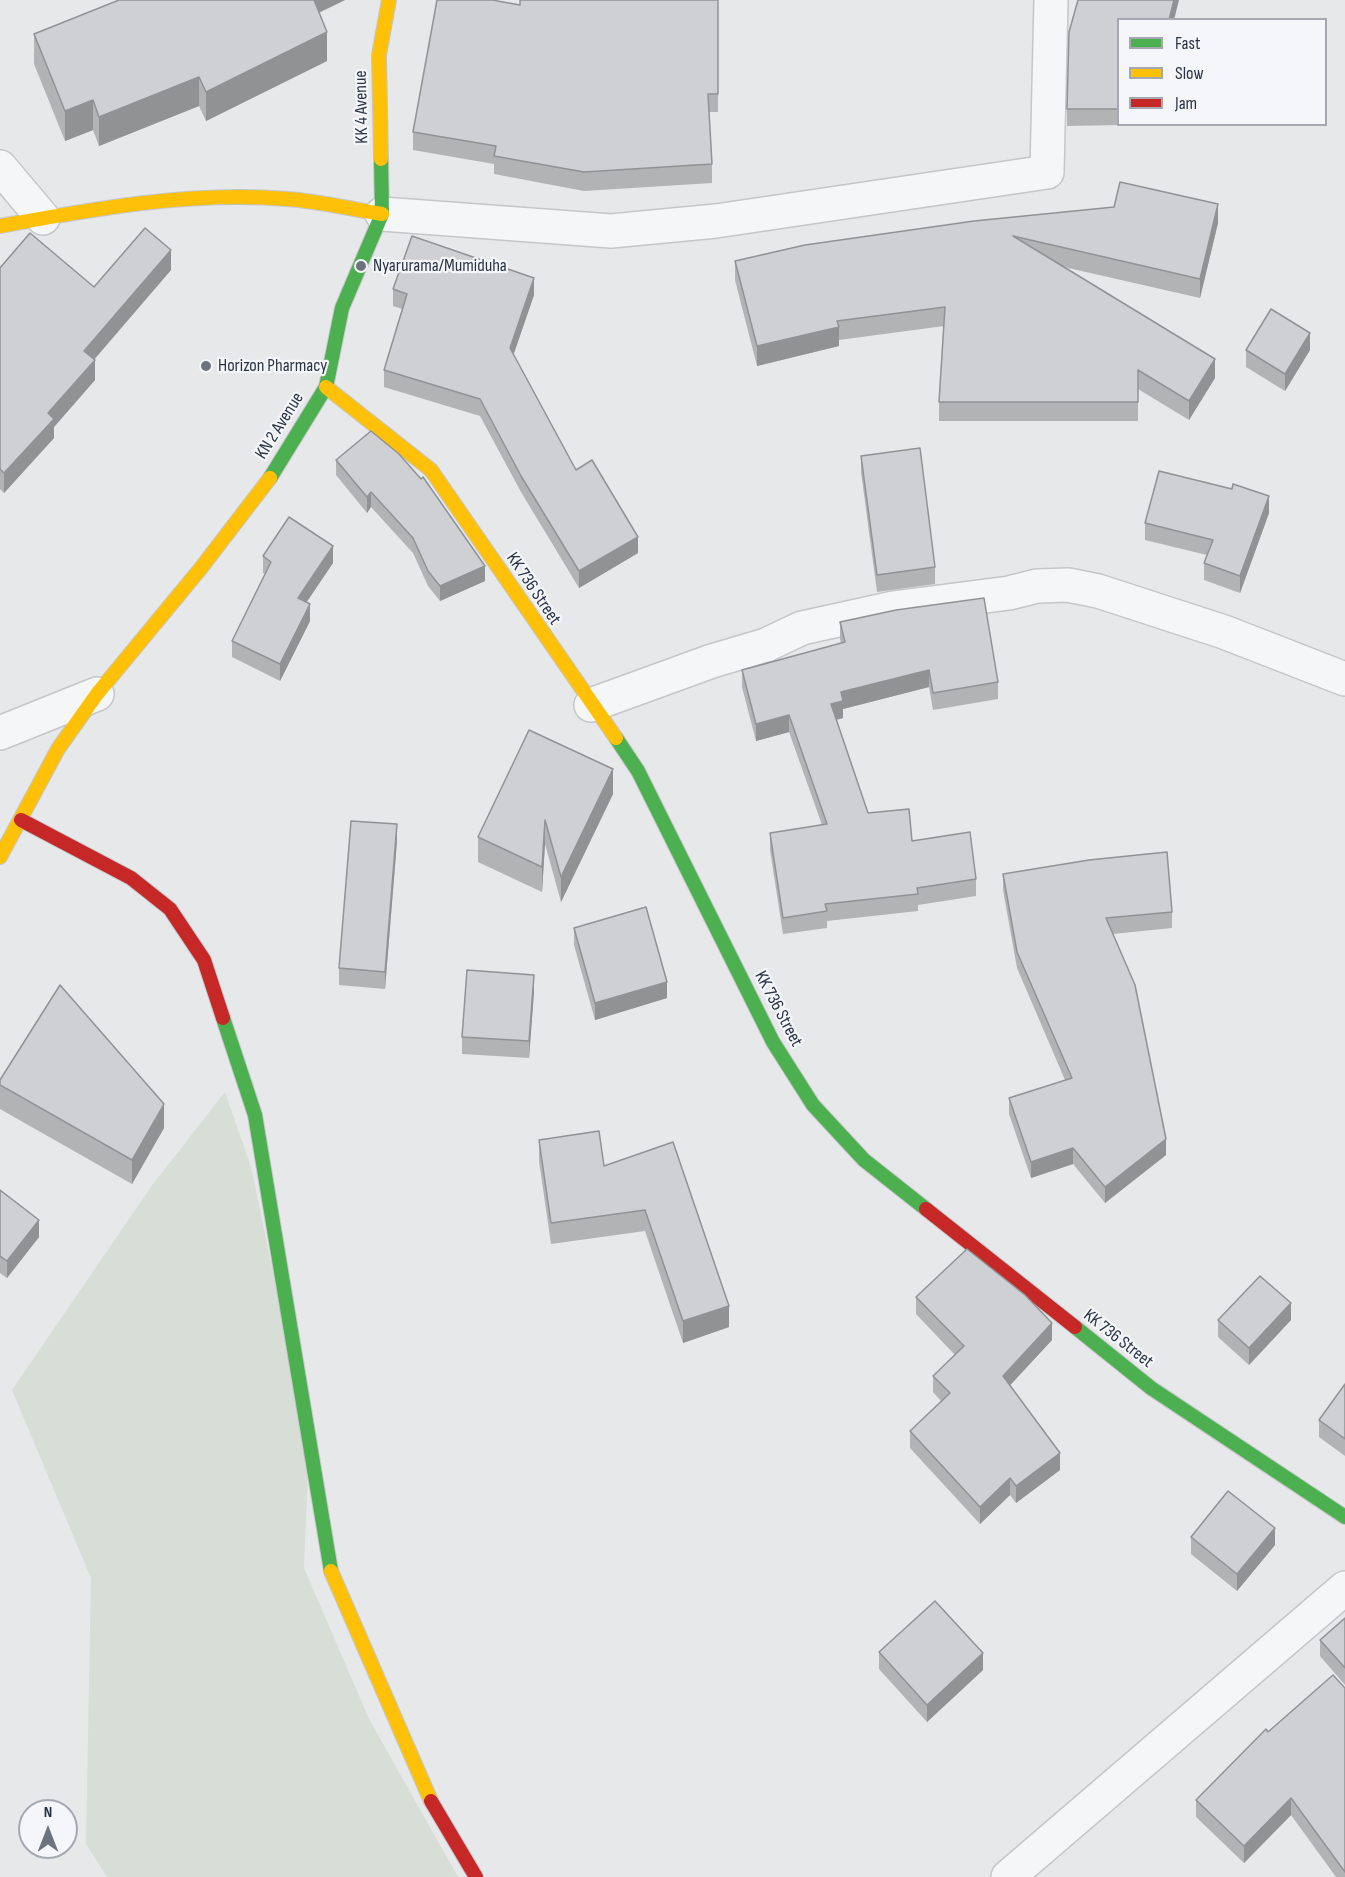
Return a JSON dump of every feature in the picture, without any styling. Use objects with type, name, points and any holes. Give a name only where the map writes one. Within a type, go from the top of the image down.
[{"type":"street","name":"KK 4 Avenue","points":[[382,214],[379,55],[389,0]]},
{"type":"street","points":[[0,226],[43,218],[169,203],[275,198],[382,214],[611,231],[716,221],[1047,172],[1051,0]]},
{"type":"street","points":[[0,167],[43,218]]},
{"type":"street","name":"KN 2 Avenue","points":[[0,857],[58,749],[97,694],[201,568],[264,487],[326,387],[342,308],[382,214]]},
{"type":"street","name":"KK 736 Street","points":[[326,387],[431,470],[638,771],[773,1042],[813,1105],[864,1160],[1151,1388],[1345,1517]]},
{"type":"street","points":[[591,705],[712,661],[766,645],[802,628],[893,609],[1009,593],[1037,586],[1068,585],[1098,591],[1224,632],[1345,679]]},
{"type":"street","points":[[0,733],[97,694]]},
{"type":"street","points":[[21,820],[131,878],[170,909],[204,960],[255,1115],[329,1567],[428,1796],[476,1877]]},
{"type":"street","points":[[1008,1877],[1345,1588]]},
{"type":"shaded area","points":[[225,1092],[251,1167],[309,1445],[304,1568],[369,1719],[458,1877],[107,1877],[86,1844],[91,1578],[12,1390],[153,1184]]},
{"type":"building","points":[[119,0],[314,0],[327,32],[206,92],[199,77],[99,117],[93,100],[65,111],[34,34]]},
{"type":"building","points":[[437,0],[492,0],[520,5],[520,0],[718,0],[718,94],[708,94],[712,164],[584,172],[494,156],[496,146],[413,132]]},
{"type":"building","points":[[1078,0],[1174,0],[1170,18],[1117,18],[1117,109],[1067,109],[1069,32]]},
{"type":"building","points":[[1120,182],[1218,204],[1200,279],[1013,236],[1215,359],[1189,401],[1138,370],[1138,402],[939,402],[945,307],[837,321],[839,327],[757,346],[735,261],[805,245],[974,221],[1114,207]]},
{"type":"building","points":[[145,228],[171,250],[84,351],[95,360],[48,413],[54,419],[4,473],[0,469],[0,268],[30,233],[94,287]]},
{"type":"building","points":[[412,236],[534,278],[510,348],[576,470],[592,460],[638,537],[579,571],[521,476],[480,399],[384,370],[407,294],[393,289]]},
{"type":"building","points":[[1271,309],[1310,333],[1285,374],[1246,350]]},
{"type":"building","points":[[371,431],[399,454],[421,479],[423,477],[485,566],[440,586],[428,571],[413,538],[371,492],[367,497],[336,460]]},
{"type":"building","points":[[920,448],[935,567],[877,575],[861,456]]},
{"type":"building","points":[[1159,471],[1232,489],[1233,484],[1269,496],[1240,576],[1204,563],[1213,540],[1145,523]]},
{"type":"building","points":[[289,517],[333,546],[298,598],[310,604],[280,664],[232,641],[271,562],[263,556]]},
{"type":"building","points":[[984,598],[998,682],[933,693],[929,670],[841,692],[843,701],[831,704],[868,813],[909,809],[912,841],[970,832],[976,879],[917,888],[918,894],[825,904],[827,911],[783,918],[770,833],[827,824],[789,715],[756,724],[742,670],[845,642],[840,622],[896,610]]},
{"type":"building","points":[[529,730],[613,769],[561,877],[545,820],[542,867],[478,837]]},
{"type":"building","points":[[351,821],[397,824],[385,972],[339,968]]},
{"type":"building","points":[[1167,852],[1172,912],[1106,918],[1135,985],[1166,1139],[1105,1187],[1073,1148],[1031,1162],[1009,1098],[1072,1078],[1017,952],[1003,874],[1089,860]]},
{"type":"building","points":[[646,907],[667,982],[595,1003],[574,928]]},
{"type":"building","points":[[467,970],[534,975],[529,1041],[462,1037]]},
{"type":"building","points":[[60,985],[164,1104],[132,1160],[0,1085],[0,1080]]},
{"type":"building","points":[[599,1131],[604,1166],[673,1142],[729,1306],[683,1321],[645,1210],[551,1223],[539,1140]]},
{"type":"building","points":[[0,1190],[39,1220],[7,1261],[0,1256]]},
{"type":"building","points":[[967,1249],[1025,1295],[1052,1323],[1003,1376],[1060,1453],[1016,1486],[1010,1478],[980,1507],[910,1431],[950,1393],[933,1376],[964,1346],[916,1297]]},
{"type":"building","points":[[1260,1276],[1291,1303],[1249,1348],[1218,1320]]},
{"type":"building","points":[[1345,1384],[1345,1439],[1319,1420]]},
{"type":"building","points":[[1228,1491],[1275,1528],[1237,1574],[1191,1537]]},
{"type":"building","points":[[935,1601],[983,1653],[927,1705],[879,1652]]},
{"type":"building","points":[[1345,1618],[1345,1668],[1320,1640]]},
{"type":"building","points":[[1333,1675],[1345,1688],[1345,1872],[1291,1798],[1244,1846],[1196,1800],[1266,1729],[1268,1732]]},
{"type":"traffic: fast","points":[[270,478],[326,387],[342,308],[382,214],[381,159]]},
{"type":"traffic: fast","points":[[616,738],[638,771],[773,1042],[813,1105],[864,1160],[926,1209]]},
{"type":"traffic: fast","points":[[223,1018],[255,1115],[331,1571]]},
{"type":"traffic: fast","points":[[1075,1327],[1151,1388],[1345,1517]]},
{"type":"traffic: slow","points":[[381,159],[379,55],[389,0]]},
{"type":"traffic: slow","points":[[0,226],[143,203],[215,197],[299,200],[382,214]]},
{"type":"traffic: slow","points":[[326,387],[431,470],[616,738]]},
{"type":"traffic: slow","points":[[0,857],[58,749],[97,694],[201,568],[270,478]]},
{"type":"traffic: slow","points":[[331,1571],[431,1801]]},
{"type":"traffic: jam","points":[[21,820],[131,878],[170,909],[204,960],[223,1018]]},
{"type":"traffic: jam","points":[[926,1209],[1075,1327]]},
{"type":"traffic: jam","points":[[431,1801],[476,1877]]},
{"type":"place","name":"Nyarurama/Mumiduha","points":[[361,266]]},
{"type":"place","name":"Horizon Pharmacy","points":[[206,366]]}]
